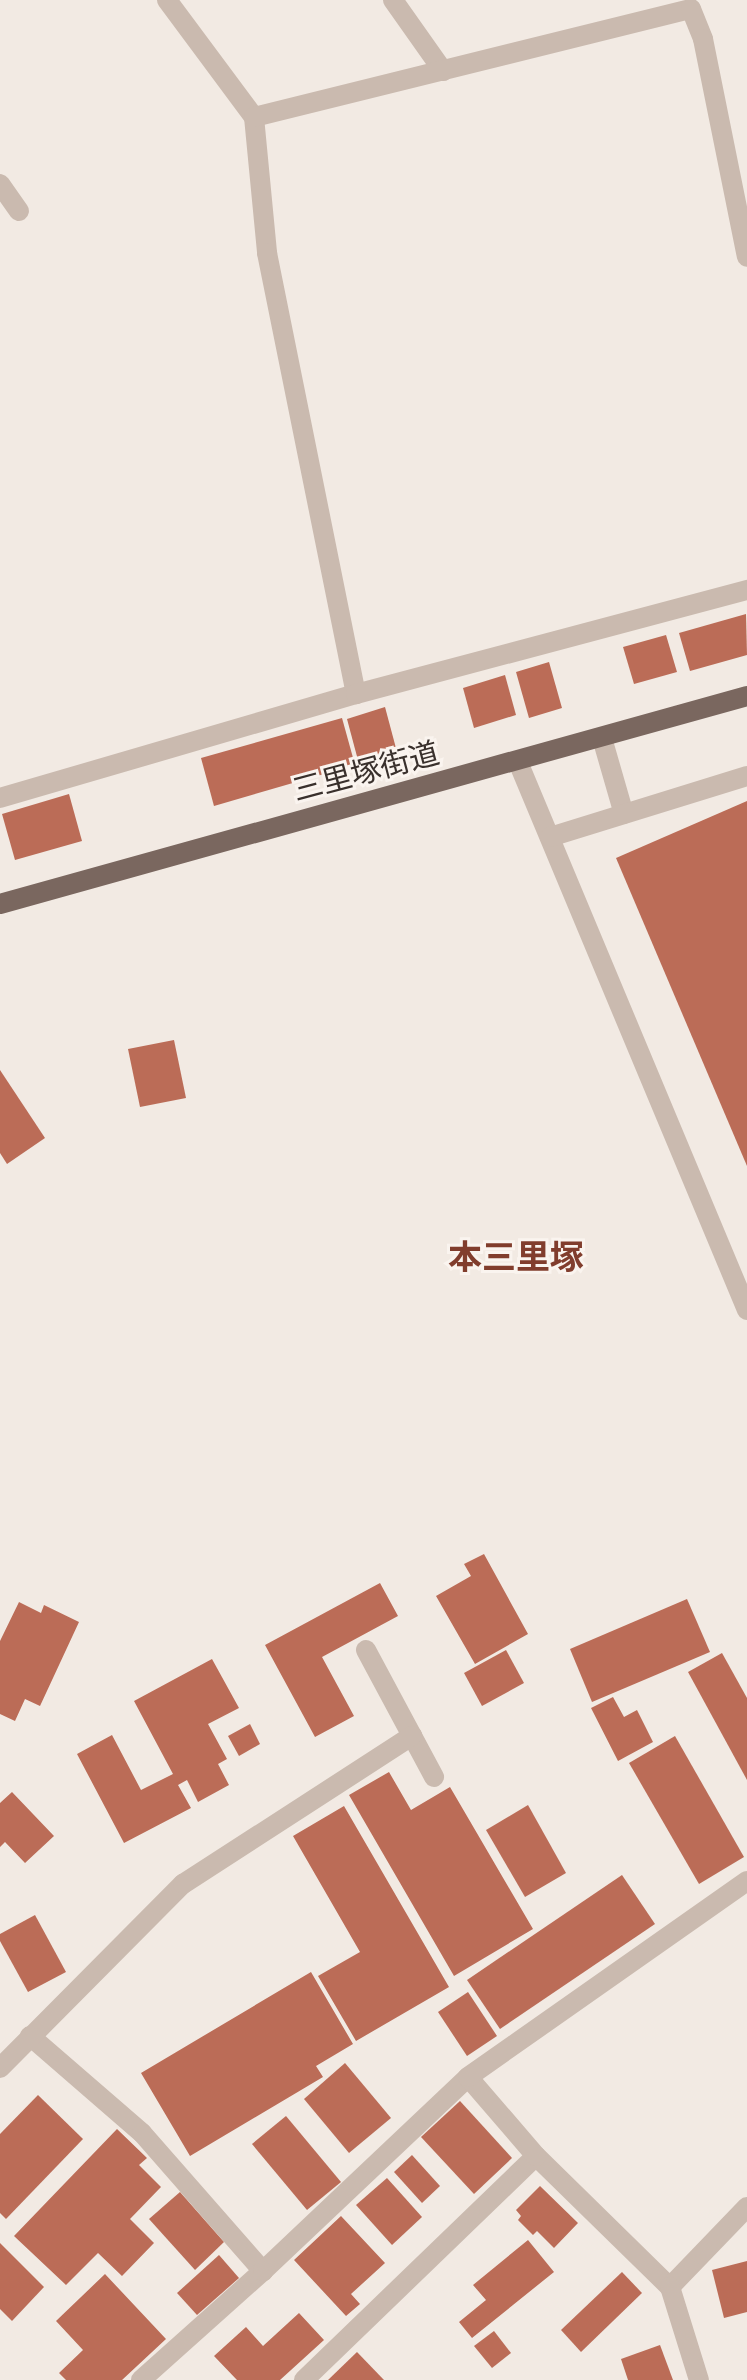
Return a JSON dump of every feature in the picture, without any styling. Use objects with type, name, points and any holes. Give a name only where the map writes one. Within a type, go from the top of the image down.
[{"type":"main road","name":"三里塚街道","points":[[0,904],[747,696]]},
{"type":"street","points":[[167,0],[254,117],[267,253],[356,694]]},
{"type":"street","points":[[393,0],[443,71]]},
{"type":"street","points":[[254,117],[691,9],[703,39],[747,257]]},
{"type":"street","points":[[0,184],[19,211]]},
{"type":"street","points":[[0,798],[356,694],[747,590]]},
{"type":"street","points":[[602,738],[624,814]]},
{"type":"street","points":[[518,762],[747,1310]]},
{"type":"street","points":[[550,837],[747,776]]},
{"type":"street","points":[[366,1650],[434,1777]]},
{"type":"street","points":[[0,2068],[183,1884],[412,1736]]},
{"type":"street","points":[[141,2380],[263,2271],[468,2077],[747,1881]]},
{"type":"street","points":[[30,2036],[142,2133],[263,2271]]},
{"type":"street","points":[[468,2077],[536,2156],[670,2287],[699,2380]]},
{"type":"street","points":[[304,2380],[536,2156]]},
{"type":"street","points":[[670,2287],[747,2207]]},
{"type":"building","points":[[746,614],[747,655],[690,671],[679,633]]},
{"type":"building","points":[[666,635],[677,672],[634,684],[623,647]]},
{"type":"building","points":[[549,662],[562,708],[529,718],[516,672]]},
{"type":"building","points":[[505,675],[516,715],[474,728],[463,688]]},
{"type":"building","points":[[385,707],[397,752],[359,764],[347,719]]},
{"type":"building","points":[[342,718],[355,765],[214,806],[201,758]]},
{"type":"building","points":[[69,794],[82,841],[15,860],[2,814]]},
{"type":"building","points":[[747,801],[747,1166],[616,858]]},
{"type":"building","points":[[174,1040],[186,1098],[140,1107],[128,1049]]},
{"type":"building","points":[[0,1070],[45,1138],[7,1164],[0,1153]]},
{"type":"building","points":[[484,1554],[528,1634],[475,1664],[436,1596],[471,1576],[464,1564]]},
{"type":"building","points":[[380,1583],[398,1616],[322,1657],[354,1716],[315,1737],[265,1645]]},
{"type":"building","points":[[687,1599],[710,1652],[592,1702],[570,1649]]},
{"type":"building","points":[[19,1602],[41,1613],[44,1605],[79,1622],[40,1706],[25,1699],[15,1721],[0,1714],[0,1641]]},
{"type":"building","points":[[506,1650],[524,1683],[482,1706],[464,1673]]},
{"type":"building","points":[[722,1653],[747,1698],[747,1780],[688,1672]]},
{"type":"building","points":[[212,1659],[239,1708],[208,1724],[227,1759],[218,1764],[229,1785],[198,1802],[187,1780],[178,1785],[191,1808],[124,1843],[77,1754],[112,1735],[141,1790],[173,1774],[134,1701]]},
{"type":"building","points":[[613,1697],[624,1717],[637,1710],[653,1742],[618,1761],[591,1708]]},
{"type":"building","points":[[250,1724],[260,1744],[239,1756],[228,1736]]},
{"type":"building","points":[[675,1736],[744,1857],[699,1884],[629,1763]]},
{"type":"building","points":[[389,1772],[411,1810],[450,1787],[533,1929],[454,1976],[349,1795]]},
{"type":"building","points":[[12,1792],[54,1836],[25,1863],[5,1842],[0,1847],[0,1803]]},
{"type":"building","points":[[528,1805],[566,1873],[525,1897],[486,1830]]},
{"type":"building","points":[[344,1806],[449,1987],[356,2041],[318,1976],[360,1952],[293,1836]]},
{"type":"building","points":[[622,1875],[655,1924],[500,2029],[467,1980]]},
{"type":"building","points":[[35,1915],[66,1972],[28,1992],[0,1941],[0,1934]]},
{"type":"building","points":[[311,1972],[353,2044],[316,2066],[323,2077],[190,2156],[141,2073]]},
{"type":"building","points":[[468,1992],[497,2036],[467,2056],[438,2012]]},
{"type":"building","points":[[345,2063],[391,2118],[349,2153],[304,2099]]},
{"type":"building","points":[[38,2095],[83,2139],[6,2219],[0,2213],[0,2134]]},
{"type":"building","points":[[460,2101],[512,2158],[474,2194],[421,2137]]},
{"type":"building","points":[[286,2116],[341,2182],[307,2210],[252,2144]]},
{"type":"building","points":[[117,2129],[147,2158],[139,2165],[161,2187],[130,2219],[154,2243],[122,2276],[98,2253],[66,2285],[14,2236]]},
{"type":"building","points":[[412,2155],[440,2186],[422,2203],[394,2172]]},
{"type":"building","points":[[387,2178],[422,2217],[392,2245],[356,2205]]},
{"type":"building","points":[[540,2186],[578,2223],[554,2248],[537,2231],[533,2235],[518,2220],[521,2216],[516,2210]]},
{"type":"building","points":[[180,2192],[224,2242],[195,2270],[149,2219]]},
{"type":"building","points":[[341,2216],[385,2263],[351,2294],[360,2304],[346,2316],[294,2260]]},
{"type":"building","points":[[528,2240],[554,2272],[472,2338],[459,2322],[486,2300],[473,2285]]},
{"type":"building","points":[[0,2243],[44,2287],[12,2321],[0,2309]]},
{"type":"building","points":[[219,2255],[239,2278],[197,2315],[177,2293]]},
{"type":"building","points":[[747,2261],[747,2312],[724,2318],[712,2270]]},
{"type":"building","points":[[622,2272],[642,2293],[581,2352],[561,2330]]},
{"type":"building","points":[[105,2274],[166,2339],[122,2380],[66,2380],[59,2373],[83,2350],[56,2321]]},
{"type":"building","points":[[299,2313],[324,2340],[280,2380],[237,2380],[214,2356],[246,2327],[263,2346]]},
{"type":"building","points":[[494,2331],[511,2353],[492,2368],[474,2346]]},
{"type":"building","points":[[660,2345],[673,2380],[628,2380],[621,2359]]},
{"type":"building","points":[[357,2352],[384,2380],[328,2380]]},
{"type":"district","name":"本三里塚","points":[[516,1259]]}]
